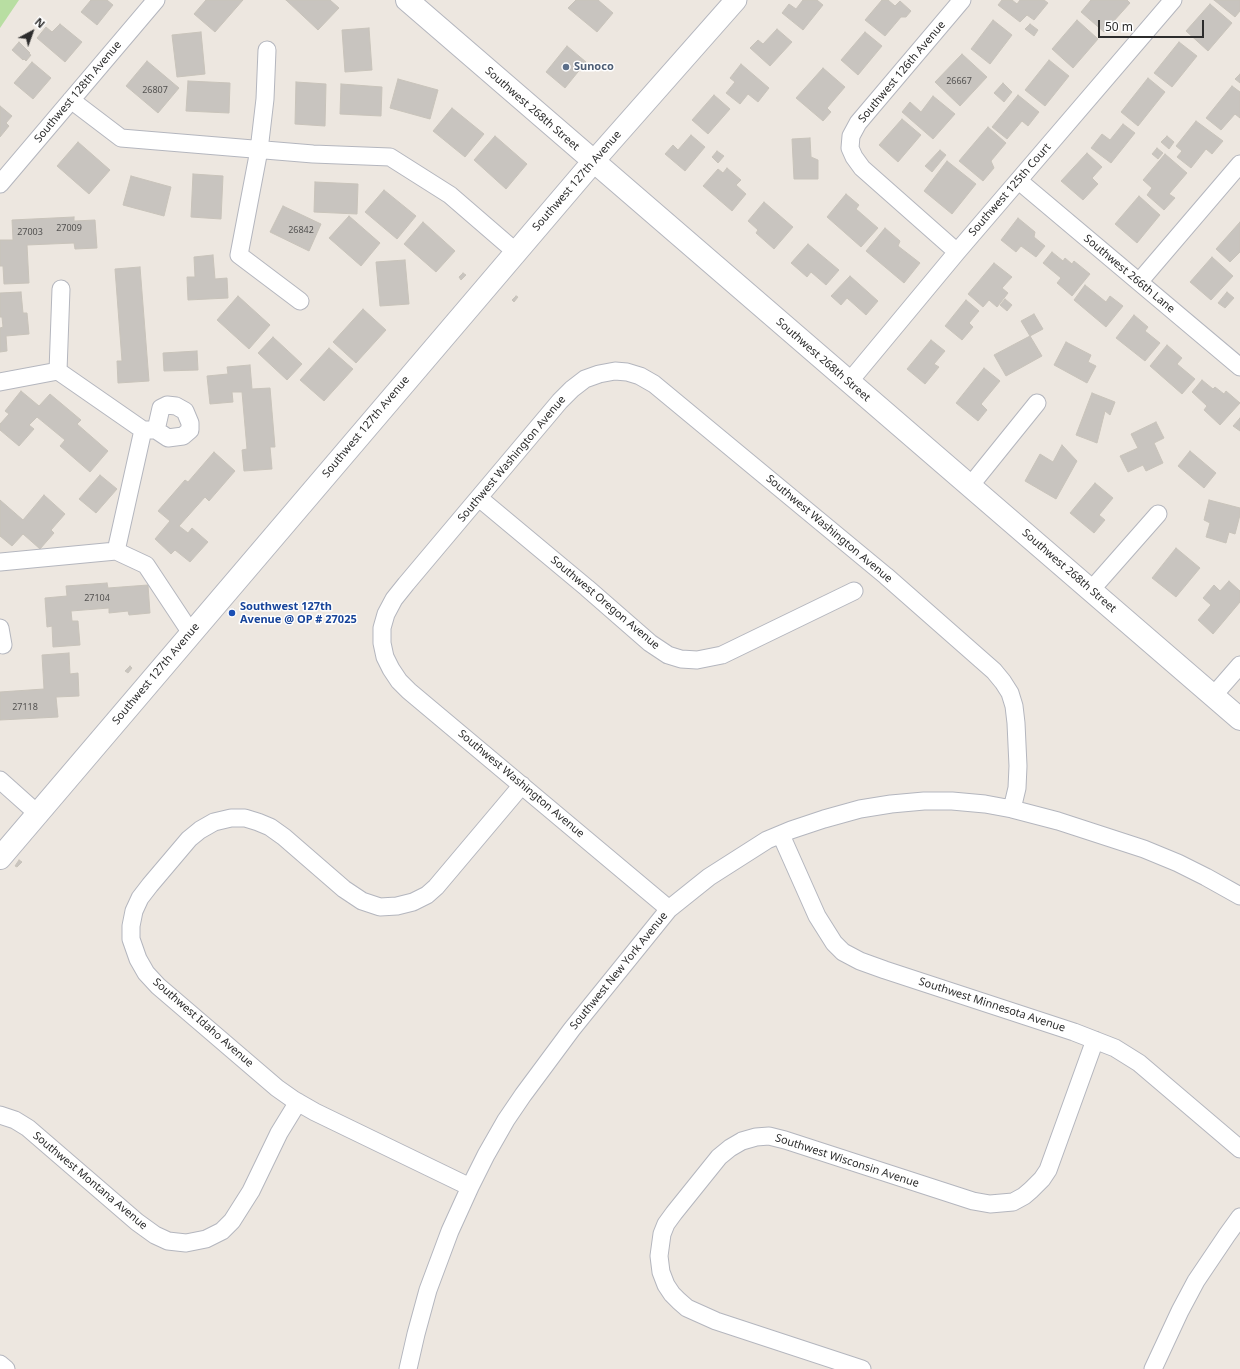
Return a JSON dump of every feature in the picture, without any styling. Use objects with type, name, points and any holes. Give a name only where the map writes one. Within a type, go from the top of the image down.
[{"type":"main road","name":"Southwest 268th Street","points":[[407,0],[593,162],[1240,718]]},
{"type":"main road","name":"Southwest 127th Avenue","points":[[0,858],[593,162]]},
{"type":"street","name":"Southwest 128th Avenue","points":[[0,184],[156,0]]},
{"type":"street","name":"Southwest 127th Avenue","points":[[593,162],[736,0]]},
{"type":"street","name":"Southwest 126th Avenue","points":[[957,252],[862,168],[854,157],[850,148],[851,136],[858,123],[962,0]]},
{"type":"street","name":"Southwest 125th Court","points":[[849,382],[957,252],[1174,0]]},
{"type":"street","points":[[267,50],[265,99],[259,150],[239,255],[300,301]]},
{"type":"street","points":[[71,100],[121,138],[313,154],[390,156],[450,195],[516,252]]},
{"type":"street","points":[[1139,282],[1240,164]]},
{"type":"street","name":"Southwest 266th Lane","points":[[1019,181],[1240,367]]},
{"type":"street","points":[[58,370],[60,289]]},
{"type":"street","points":[[0,382],[58,370],[149,430],[116,551]]},
{"type":"street","name":"Southwest Washington Avenue","points":[[669,909],[409,691],[399,681],[391,669],[385,657],[382,643],[382,628],[386,614],[394,599],[560,401],[585,379],[599,374],[615,371],[627,372],[640,376],[671,398],[886,576],[994,671],[1010,693],[1014,706],[1018,766],[1017,788],[1012,809]]},
{"type":"street","points":[[970,486],[1037,403]]},
{"type":"street","name":"Southwest Oregon Avenue","points":[[479,498],[587,588],[650,643],[668,655],[681,659],[697,660],[722,655],[854,591]]},
{"type":"street","points":[[1091,590],[1158,514]]},
{"type":"street","points":[[0,562],[116,551],[146,565],[191,633]]},
{"type":"street","points":[[0,628],[3,645]]},
{"type":"street","points":[[1213,696],[1240,665]]},
{"type":"street","points":[[0,780],[38,814]]},
{"type":"street","name":"Southwest Idaho Avenue","points":[[470,1187],[298,1102],[277,1088],[146,973],[138,959],[131,939],[131,926],[134,911],[140,898],[178,852],[200,830],[214,822],[231,818],[246,818],[270,827],[284,837],[344,889],[362,901],[380,907],[397,906],[413,902],[427,895],[436,887],[522,785]]},
{"type":"street","name":"Southwest New York Avenue","points":[[408,1369],[428,1290],[450,1231],[470,1187],[506,1120],[540,1071],[602,990],[669,909],[709,877],[756,847],[781,835],[824,818],[860,809],[924,801],[952,801],[985,804],[1012,809],[1058,821],[1144,849],[1178,863],[1240,896]]},
{"type":"street","name":"Southwest Minnesota Avenue","points":[[781,835],[817,916],[831,938],[843,952],[860,961],[884,970],[1115,1048],[1139,1064],[1240,1149]]},
{"type":"street","name":"Southwest Wisconsin Avenue","points":[[862,1369],[716,1321],[687,1308],[672,1294],[666,1285],[661,1272],[659,1256],[662,1234],[666,1224],[719,1157],[730,1148],[742,1142],[756,1137],[768,1136],[785,1140],[973,1201],[990,1204],[1013,1202],[1031,1190],[1042,1179],[1048,1170],[1095,1040]]},
{"type":"street","name":"Southwest Montana Avenue","points":[[0,1115],[15,1120],[28,1128],[137,1222],[155,1235],[168,1241],[186,1243],[206,1238],[222,1231],[232,1221],[251,1191],[279,1133],[298,1102]]},
{"type":"street","points":[[1153,1369],[1177,1317],[1196,1281],[1240,1217]]},
{"type":"street","points":[[0,1364],[6,1369]]},
{"type":"green space","points":[[0,0],[19,0],[0,28]]},
{"type":"building","points":[[91,0],[107,0],[113,5],[97,25],[81,12]]},
{"type":"building","points":[[206,0],[243,0],[215,32],[194,14]]},
{"type":"building","points":[[286,0],[330,0],[339,8],[318,30]]},
{"type":"building","points":[[576,0],[598,0],[613,13],[597,32],[568,8]]},
{"type":"building","points":[[803,0],[817,0],[823,5],[803,30],[782,13],[789,4],[796,9]]},
{"type":"building","points":[[882,0],[888,0],[895,6],[900,1],[911,11],[906,17],[901,17],[885,36],[865,20]]},
{"type":"building","points":[[1002,0],[1012,0],[1017,4],[1020,0],[1044,0],[1048,3],[1034,20],[1027,15],[1020,22],[998,5]]},
{"type":"building","points":[[1091,0],[1127,0],[1130,3],[1104,32],[1081,12]]},
{"type":"building","points":[[1214,0],[1240,0],[1240,11],[1235,17]]},
{"type":"building","points":[[1210,4],[1232,23],[1208,51],[1186,31]]},
{"type":"building","points":[[993,20],[1012,35],[990,64],[971,49]]},
{"type":"building","points":[[1077,20],[1098,39],[1073,68],[1052,49]]},
{"type":"building","points":[[60,24],[82,42],[65,62],[37,38],[46,27],[52,32]]},
{"type":"building","points":[[1030,24],[1038,30],[1034,36],[1025,29]]},
{"type":"building","points":[[369,28],[372,70],[345,72],[342,30]]},
{"type":"building","points":[[777,29],[792,42],[770,66],[750,48],[758,40],[763,44]]},
{"type":"building","points":[[201,32],[205,74],[177,77],[172,35]]},
{"type":"building","points":[[865,32],[882,46],[858,75],[841,60]]},
{"type":"building","points":[[19,42],[31,55],[26,61],[12,50]]},
{"type":"building","points":[[1179,42],[1197,56],[1172,87],[1154,73]]},
{"type":"building","name":"Sunoco","points":[[567,46],[586,62],[565,88],[546,72]]},
{"type":"building","points":[[962,54],[987,77],[960,106],[935,82]]},
{"type":"building","points":[[1049,60],[1069,76],[1045,106],[1025,90]]},
{"type":"building","points":[[147,61],[179,88],[158,113],[126,86]]},
{"type":"building","points":[[32,62],[51,78],[33,99],[14,83]]},
{"type":"building","points":[[741,64],[769,88],[758,102],[748,94],[740,104],[726,93],[735,82],[730,78]]},
{"type":"building","points":[[823,68],[845,87],[827,108],[831,112],[823,121],[796,98]]},
{"type":"building","points":[[1240,74],[1240,83],[1235,79]]},
{"type":"building","points":[[1148,78],[1165,92],[1138,126],[1121,112]]},
{"type":"building","points":[[398,79],[438,90],[430,119],[390,108]]},
{"type":"building","points":[[188,81],[230,83],[229,113],[186,111]]},
{"type":"building","points":[[296,82],[326,84],[325,126],[295,124]]},
{"type":"building","points":[[1003,83],[1012,92],[1004,102],[994,93]]},
{"type":"building","points":[[341,84],[382,87],[381,116],[340,114]]},
{"type":"building","points":[[1232,86],[1240,92],[1240,118],[1235,114],[1221,130],[1206,118]]},
{"type":"building","points":[[714,95],[730,109],[708,134],[692,120]]},
{"type":"building","points":[[1018,95],[1039,112],[1028,126],[1022,121],[1007,139],[992,127]]},
{"type":"building","points":[[933,96],[955,114],[933,139],[902,112],[910,102],[921,112]]},
{"type":"building","points":[[0,106],[12,116],[6,123],[9,126],[0,137]]},
{"type":"building","points":[[452,108],[484,134],[465,157],[433,131]]},
{"type":"building","points":[[902,119],[921,135],[898,162],[879,145]]},
{"type":"building","points":[[1196,121],[1223,141],[1212,154],[1206,149],[1191,168],[1177,157],[1182,151],[1176,146]]},
{"type":"building","points":[[1123,124],[1135,133],[1111,163],[1091,148],[1102,134],[1110,140]]},
{"type":"building","points":[[988,127],[1006,143],[991,161],[994,168],[983,181],[959,161]]},
{"type":"building","points":[[691,135],[705,147],[685,171],[665,154],[673,145],[678,150]]},
{"type":"building","points":[[495,136],[527,164],[506,189],[474,160]]},
{"type":"building","points":[[1167,136],[1174,142],[1169,149],[1161,142]]},
{"type":"building","points":[[810,138],[811,157],[818,160],[818,179],[794,179],[792,139]]},
{"type":"building","points":[[78,142],[110,170],[89,194],[57,166]]},
{"type":"building","points":[[1157,148],[1163,153],[1158,159],[1152,154]]},
{"type":"building","points":[[940,150],[946,155],[932,172],[925,166]]},
{"type":"building","points":[[717,151],[724,156],[718,163],[712,157]]},
{"type":"building","points":[[1087,153],[1102,167],[1092,178],[1098,184],[1083,200],[1061,181]]},
{"type":"building","points":[[1165,154],[1187,173],[1169,194],[1175,198],[1164,210],[1147,195],[1152,188],[1143,180]]},
{"type":"building","points":[[947,161],[976,184],[952,214],[924,191]]},
{"type":"building","points":[[727,168],[741,180],[736,185],[746,194],[732,211],[703,186],[718,169],[723,173]]},
{"type":"building","points":[[193,174],[223,176],[221,219],[191,217]]},
{"type":"building","points":[[131,176],[171,187],[164,216],[123,205]]},
{"type":"building","points":[[315,182],[358,184],[357,214],[314,212]]},
{"type":"building","points":[[384,190],[416,216],[397,239],[365,212]]},
{"type":"building","points":[[846,194],[859,205],[856,209],[878,228],[861,247],[827,217]]},
{"type":"building","points":[[1139,196],[1160,215],[1137,243],[1115,224]]},
{"type":"building","points":[[764,202],[793,227],[774,249],[756,233],[758,230],[748,221]]},
{"type":"building","points":[[283,206],[321,224],[309,251],[270,232]]},
{"type":"building","points":[[349,216],[380,243],[361,266],[329,238]]},
{"type":"building","points":[[74,217],[74,221],[95,220],[97,248],[75,249],[74,243],[27,245],[29,283],[4,284],[3,266],[0,266],[0,240],[13,240],[12,220]]},
{"type":"building","points":[[1018,218],[1035,232],[1034,237],[1045,246],[1036,257],[1021,246],[1016,252],[1001,240]]},
{"type":"building","points":[[423,222],[455,251],[436,272],[404,244]]},
{"type":"building","points":[[1240,222],[1240,252],[1230,262],[1216,249]]},
{"type":"building","points":[[885,228],[900,241],[898,246],[920,263],[904,283],[866,251]]},
{"type":"building","points":[[808,244],[839,270],[826,285],[811,272],[807,277],[791,263]]},
{"type":"building","points":[[1052,252],[1063,261],[1065,258],[1072,264],[1074,261],[1090,274],[1072,296],[1057,283],[1061,278],[1043,263]]},
{"type":"building","points":[[213,255],[215,279],[227,278],[228,298],[188,300],[187,277],[195,277],[194,257]]},
{"type":"building","points":[[1212,257],[1233,276],[1211,300],[1190,282]]},
{"type":"building","points":[[405,260],[409,304],[380,306],[376,262]]},
{"type":"building","points":[[994,263],[1012,277],[1002,288],[1008,293],[997,307],[989,300],[983,307],[968,294]]},
{"type":"building","points":[[140,267],[149,381],[118,383],[117,361],[122,361],[115,269]]},
{"type":"building","points":[[463,273],[466,275],[461,280],[459,277]]},
{"type":"building","points":[[850,276],[878,301],[866,315],[847,298],[841,305],[831,296]]},
{"type":"building","points":[[1085,285],[1106,302],[1110,296],[1123,306],[1106,327],[1074,300]]},
{"type":"building","points":[[21,292],[23,313],[27,313],[29,334],[6,336],[7,351],[0,352],[0,328],[3,327],[2,317],[0,317],[0,293]]},
{"type":"building","points":[[1227,292],[1234,298],[1225,308],[1218,303]]},
{"type":"building","points":[[238,296],[270,325],[249,349],[217,320]]},
{"type":"building","points":[[516,296],[518,297],[514,302],[512,300]]},
{"type":"building","points":[[1005,299],[1012,305],[1007,311],[1000,305]]},
{"type":"building","points":[[966,300],[979,311],[969,323],[973,327],[962,340],[945,326]]},
{"type":"building","points":[[363,309],[386,330],[356,363],[333,342]]},
{"type":"building","points":[[1034,314],[1043,329],[1030,336],[1021,321]]},
{"type":"building","points":[[1134,315],[1148,327],[1145,331],[1160,343],[1145,361],[1116,338]]},
{"type":"building","points":[[1030,336],[1042,356],[1006,376],[994,355]]},
{"type":"building","points":[[273,337],[302,364],[287,380],[258,353]]},
{"type":"building","points":[[931,340],[945,351],[934,364],[939,367],[925,384],[907,369]]},
{"type":"building","points":[[1066,342],[1091,355],[1088,362],[1096,366],[1087,383],[1054,365]]},
{"type":"building","points":[[1167,345],[1182,358],[1177,364],[1195,379],[1182,394],[1150,366]]},
{"type":"building","points":[[329,348],[353,369],[324,401],[300,380]]},
{"type":"building","points":[[197,351],[198,370],[164,371],[163,353]]},
{"type":"building","points":[[250,365],[252,389],[270,388],[275,447],[270,447],[272,469],[244,471],[242,450],[247,449],[242,392],[232,392],[233,402],[210,404],[207,376],[228,374],[227,367]]},
{"type":"building","points":[[984,368],[1000,381],[981,404],[987,410],[978,421],[956,403]]},
{"type":"building","points":[[1202,380],[1213,389],[1215,387],[1224,394],[1226,391],[1240,403],[1220,425],[1204,410],[1207,406],[1192,392]]},
{"type":"building","points":[[21,391],[39,406],[50,394],[81,420],[77,424],[108,451],[90,472],[60,446],[65,440],[37,417],[29,425],[34,429],[19,446],[0,430],[0,424],[9,414],[5,411]]},
{"type":"building","points":[[1092,393],[1115,402],[1110,415],[1105,411],[1097,443],[1076,435]]},
{"type":"building","points":[[1240,418],[1240,431],[1233,426]]},
{"type":"building","points":[[1156,422],[1164,438],[1154,443],[1163,463],[1146,471],[1143,465],[1128,472],[1120,456],[1138,448],[1131,434]]},
{"type":"building","points":[[1062,445],[1077,461],[1056,499],[1025,481],[1040,454],[1053,462]]},
{"type":"building","points":[[1190,451],[1216,473],[1204,488],[1178,466]]},
{"type":"building","points":[[214,452],[235,471],[209,501],[205,497],[179,526],[188,533],[192,528],[208,542],[190,562],[175,550],[171,554],[155,539],[170,521],[158,511],[185,480],[188,482]]},
{"type":"building","points":[[100,475],[117,489],[96,513],[79,499]]},
{"type":"building","points":[[1095,483],[1113,498],[1099,515],[1105,520],[1094,533],[1070,513]]},
{"type":"building","points":[[44,495],[65,514],[51,530],[54,533],[40,549],[23,534],[12,546],[0,536],[0,500],[23,520]]},
{"type":"building","points":[[1209,500],[1240,508],[1240,515],[1235,534],[1229,532],[1226,543],[1206,537],[1210,523],[1204,520]]},
{"type":"building","points":[[1176,548],[1200,568],[1176,597],[1152,578]]},
{"type":"building","points":[[1229,581],[1240,591],[1240,602],[1213,634],[1198,620],[1211,605],[1203,598],[1214,585],[1220,591]]},
{"type":"building","points":[[107,583],[108,588],[148,585],[150,613],[129,615],[128,611],[109,613],[109,608],[71,611],[72,621],[78,621],[80,645],[53,647],[52,626],[47,627],[45,598],[67,596],[66,586]]},
{"type":"building","points":[[234,609],[236,611],[232,616],[230,615]]},
{"type":"building","points":[[69,653],[70,674],[78,673],[79,696],[56,697],[58,717],[0,720],[0,692],[44,689],[42,655]]},
{"type":"building","points":[[130,666],[132,668],[128,673],[125,671]]},
{"type":"building","points":[[19,860],[22,862],[17,867],[15,866]]},
{"type":"place","name":"Sunoco","points":[[566,67]]},
{"type":"place","name":"Southwest 127th Avenue @ OP # 27025","points":[[232,613]]}]
